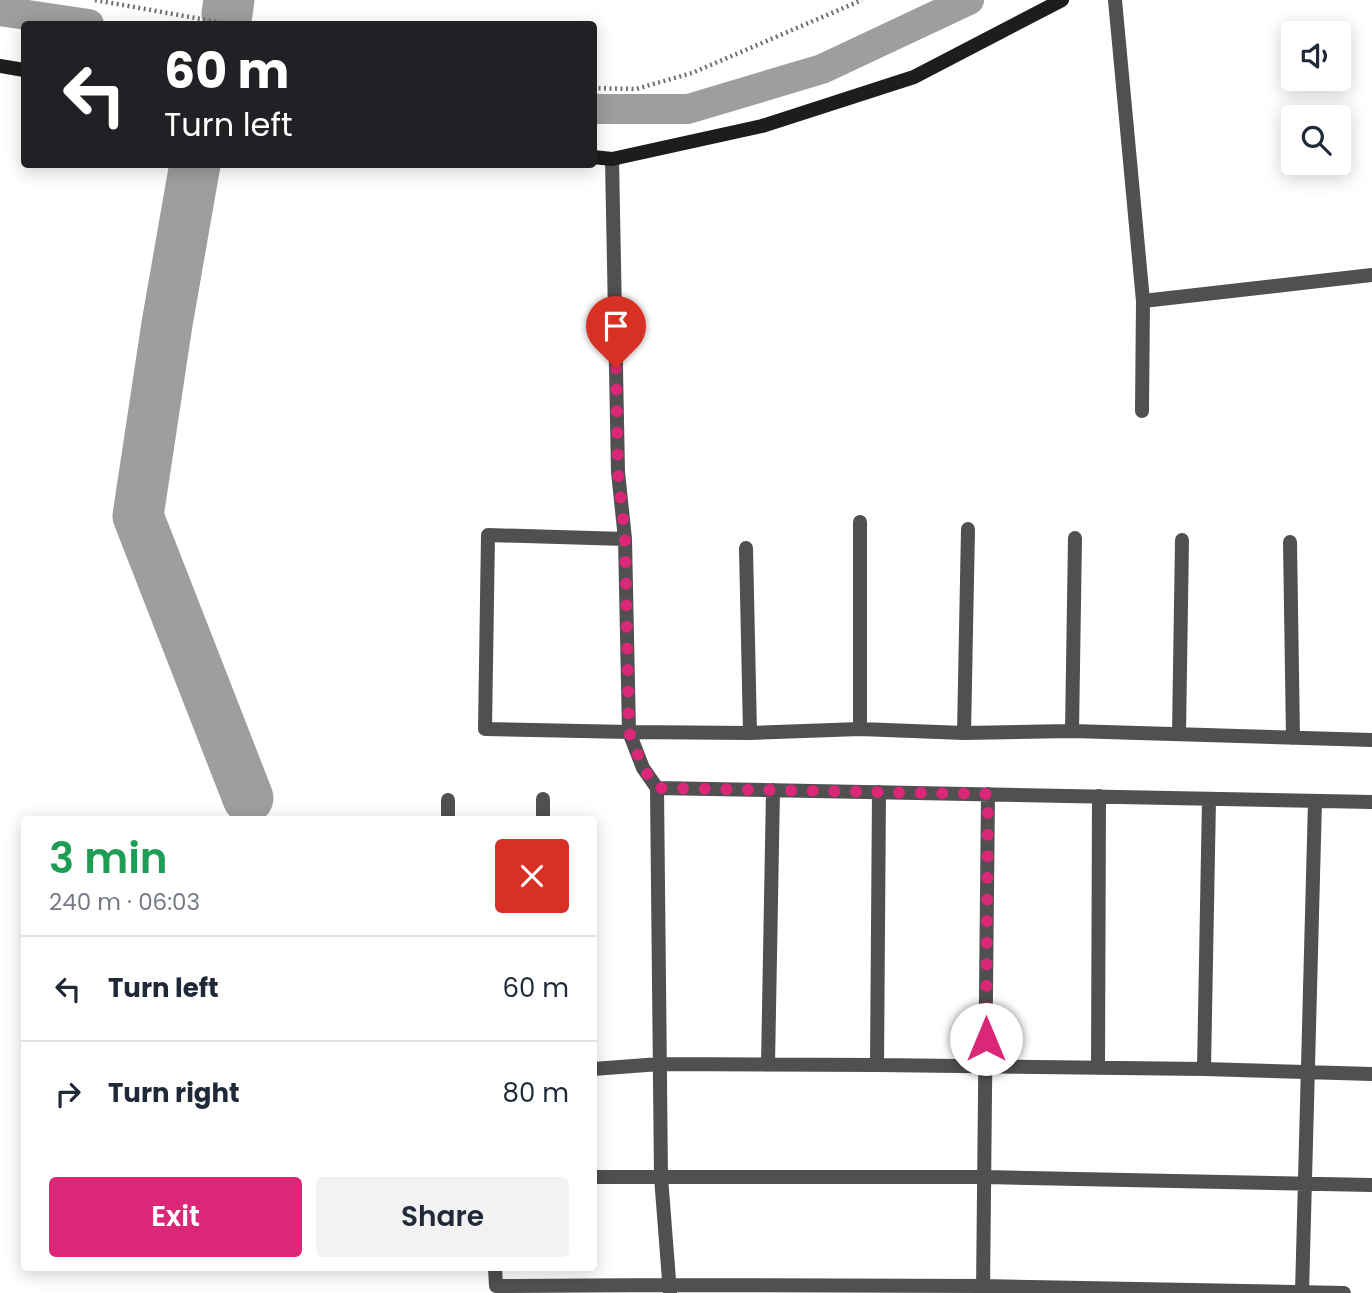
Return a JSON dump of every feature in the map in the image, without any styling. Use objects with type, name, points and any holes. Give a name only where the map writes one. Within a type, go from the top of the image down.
[{"type":"street","points":[[597,157],[612,159],[762,126],[914,77],[1062,0]]},
{"type":"street","points":[[1115,0],[1143,301],[1142,411]]},
{"type":"street","points":[[0,66],[21,70]]},
{"type":"street","points":[[612,159],[618,472],[625,538],[629,732],[643,768],[657,788],[661,1177],[670,1289]]},
{"type":"street","points":[[1143,301],[1372,275]]},
{"type":"street","points":[[860,522],[860,729]]},
{"type":"street","points":[[964,733],[968,530]]},
{"type":"street","points":[[625,538],[488,535],[485,729],[750,733],[860,729],[964,733],[1072,731],[1372,740]]},
{"type":"street","points":[[1072,731],[1075,538]]},
{"type":"street","points":[[1179,733],[1182,540]]},
{"type":"street","points":[[1290,542],[1293,738]]},
{"type":"street","points":[[746,548],[750,733]]},
{"type":"street","points":[[657,788],[1372,802]]},
{"type":"street","points":[[768,1065],[773,790]]},
{"type":"street","points":[[877,1065],[879,792]]},
{"type":"street","points":[[983,1289],[988,794]]},
{"type":"street","points":[[1098,1068],[1099,796]]},
{"type":"street","points":[[543,799],[543,816]]},
{"type":"street","points":[[1203,1069],[1209,799]]},
{"type":"street","points":[[448,800],[448,816]]},
{"type":"street","points":[[1302,1293],[1315,801]]},
{"type":"street","points":[[597,1069],[660,1064],[877,1065],[1372,1074]]},
{"type":"street","points":[[597,1177],[985,1177],[1372,1185]]},
{"type":"street","points":[[495,1271],[496,1286],[1344,1293]]},
{"type":"path","points":[[95,0],[212,21]]},
{"type":"path","points":[[597,88],[636,89],[692,73],[862,0]]},
{"type":"waterway","points":[[227,14],[229,0]]},
{"type":"waterway","points":[[597,109],[688,109],[822,69],[969,0]]},
{"type":"waterway","points":[[0,11],[68,21]]},
{"type":"waterway","points":[[194,168],[138,516],[248,798]]},
{"type":"route","points":[[616,368],[618,472],[625,538],[629,732],[643,768],[657,788],[988,794],[986,1039]]}]
